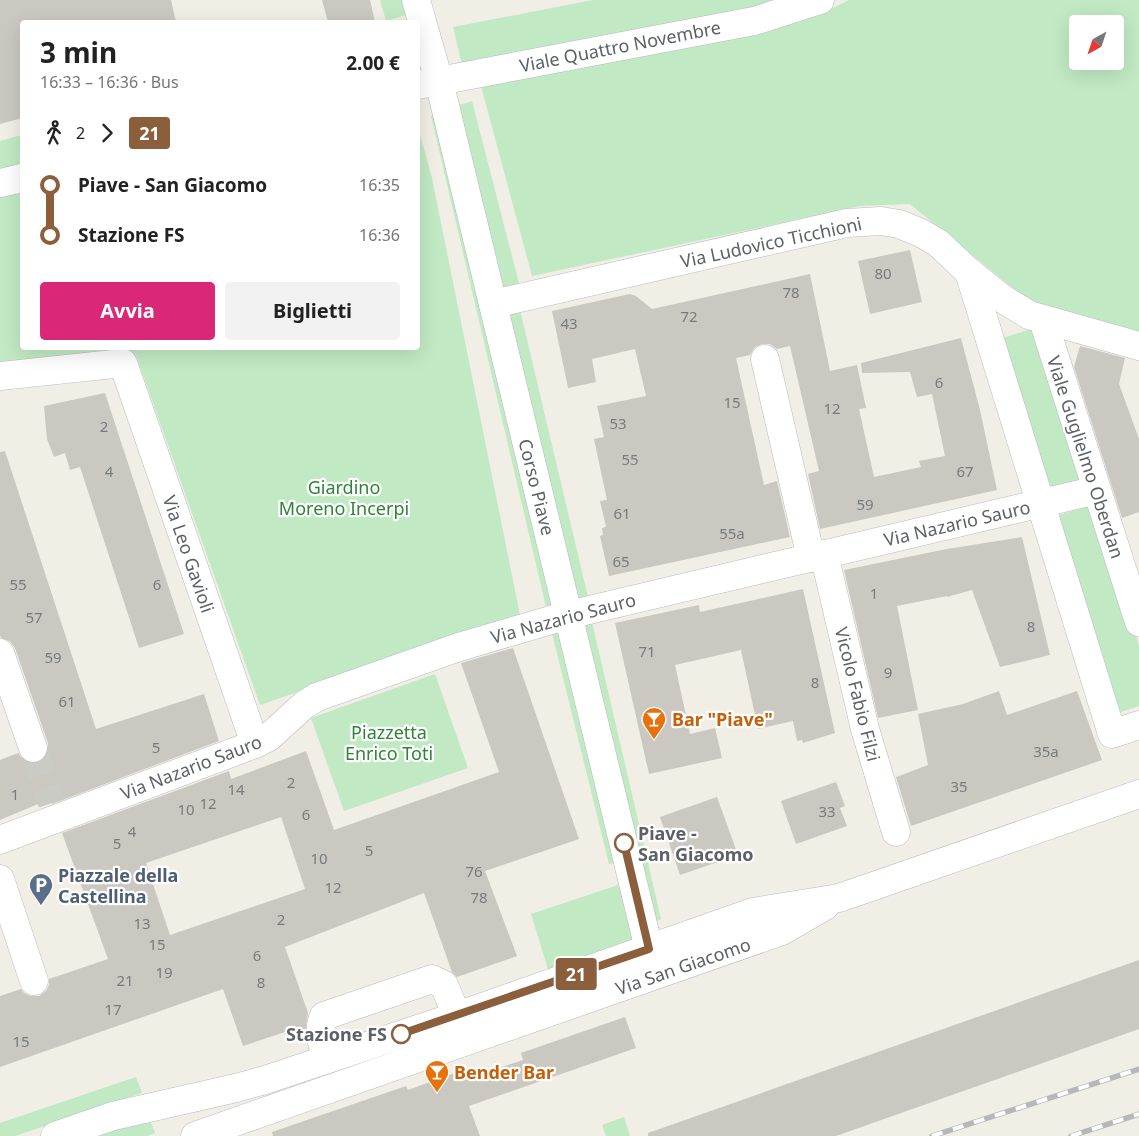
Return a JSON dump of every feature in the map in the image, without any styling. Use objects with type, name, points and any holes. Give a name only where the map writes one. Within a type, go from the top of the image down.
[{"type":"street","name":"Corso Piave","points":[[416,0],[419,20]]},
{"type":"street","name":"Viale Quattro Novembre","points":[[428,83],[754,21],[820,0]]},
{"type":"street","name":"Corso Piave","points":[[420,28],[428,83],[493,304],[656,975]]},
{"type":"street","points":[[0,184],[20,179]]},
{"type":"street","name":"Via Ludovico Ticchioni","points":[[493,304],[828,227],[881,220],[899,224],[921,233],[938,243],[969,272],[1016,308],[1029,315],[1139,346]]},
{"type":"street","points":[[969,272],[1112,734],[1139,725]]},
{"type":"street","name":"Viale Guglielmo Oberdan","points":[[1043,320],[1139,622]]},
{"type":"street","name":"Vicolo Fabio Filzi","points":[[764,359],[865,729],[896,832]]},
{"type":"street","name":"Via Leo Gavioli","points":[[0,376],[123,363],[255,744]]},
{"type":"street","name":"Via Nazario Sauro","points":[[0,840],[54,811],[255,744],[269,737],[304,705],[317,697],[459,647],[568,615],[1097,490]]},
{"type":"street","points":[[0,653],[33,748]]},
{"type":"street","points":[[0,720],[6,713],[13,692]]},
{"type":"street","name":"Via San Giacomo","points":[[55,1136],[113,1116],[236,1088],[327,1059],[753,912],[839,898],[1139,794]]},
{"type":"street","points":[[0,879],[34,980]]},
{"type":"street","name":"Via San Giacomo","points":[[201,1134],[782,931],[839,898]]},
{"type":"street","points":[[337,1087],[322,1042],[320,1026],[324,1016],[432,979],[444,985],[465,1042]]},
{"type":"street","points":[[198,1096],[201,1134]]},
{"type":"green space","points":[[380,0],[412,0],[415,12],[386,20]]},
{"type":"green space","points":[[593,0],[779,0],[751,11],[463,69],[453,27]]},
{"type":"green space","points":[[849,0],[1139,0],[1139,335],[1038,309],[910,204],[860,206],[532,276],[481,86],[746,36],[833,8]]},
{"type":"green space","points":[[472,101],[520,287],[500,291],[453,107]]},
{"type":"green space","points":[[442,113],[557,604],[546,607],[431,116]]},
{"type":"green space","name":"Giardino Moreno Incerpi","points":[[420,134],[432,178],[520,615],[260,705],[136,355],[0,370],[0,193],[20,188],[20,350],[420,350]]},
{"type":"green space","points":[[20,136],[20,169],[0,174],[0,141]]},
{"type":"green space","points":[[520,310],[588,597],[576,600],[508,313]]},
{"type":"green space","points":[[1035,328],[1084,480],[1044,492],[996,340]]},
{"type":"green space","points":[[1095,504],[1139,646],[1139,706],[1114,714],[1052,517]]},
{"type":"green space","points":[[591,618],[661,919],[650,925],[579,620]]},
{"type":"green space","points":[[564,630],[621,861],[609,864],[552,633]]},
{"type":"green space","name":"Piazzetta Enrico Toti","points":[[435,674],[468,768],[344,811],[311,718]]},
{"type":"green space","points":[[618,885],[640,947],[551,979],[531,914]]},
{"type":"green space","points":[[136,1077],[142,1093],[15,1136],[0,1136],[0,1123]]},
{"type":"green space","points":[[624,1117],[630,1136],[606,1136],[602,1125]]},
{"type":"green space","points":[[149,1118],[155,1133],[147,1136],[96,1136]]},
{"type":"building","points":[[0,0],[171,0],[176,20],[20,20],[20,119],[0,124]]},
{"type":"building","points":[[322,0],[370,0],[375,20],[327,20]]},
{"type":"building","points":[[910,250],[922,302],[870,314],[858,261]]},
{"type":"building","points":[[810,274],[830,371],[857,365],[866,408],[859,409],[874,477],[921,467],[919,461],[945,456],[932,394],[917,397],[910,372],[862,373],[861,363],[961,338],[980,410],[997,490],[820,529],[808,474],[819,471],[790,346],[777,349],[770,344],[762,344],[755,347],[750,355],[736,358],[764,485],[777,481],[790,537],[609,576],[600,536],[603,535],[602,528],[606,527],[600,501],[607,500],[594,439],[604,437],[597,406],[646,396],[635,349],[592,359],[596,382],[568,388],[552,311],[630,294],[636,296],[652,309]]},
{"type":"building","points":[[1080,346],[1125,358],[1119,384],[1139,439],[1139,512],[1122,518],[1074,367]]},
{"type":"building","points":[[105,393],[184,634],[139,648],[80,467],[70,470],[65,453],[54,457],[47,439],[44,406]]},
{"type":"building","points":[[5,451],[96,729],[204,694],[219,741],[52,804],[50,799],[0,820],[0,760],[18,753],[23,760],[38,763],[45,758],[48,750],[48,743],[15,648],[10,641],[1,638],[0,635],[0,452]]},
{"type":"building","points":[[1022,537],[1050,655],[1000,667],[972,590],[947,597],[897,606],[918,710],[878,718],[844,570],[947,549]]},
{"type":"building","points":[[803,589],[835,733],[803,743],[802,740],[797,741],[793,721],[758,729],[741,650],[675,665],[690,734],[715,728],[722,758],[649,774],[615,623],[699,605],[700,612]]},
{"type":"building","points":[[513,648],[579,839],[485,871],[517,956],[457,977],[452,972],[424,893],[285,947],[308,1013],[305,1034],[291,1039],[288,1031],[243,1046],[223,989],[0,1067],[0,996],[21,989],[30,996],[39,996],[46,991],[49,979],[108,959],[62,833],[229,771],[231,779],[306,751],[334,830],[499,772],[461,663]],"holes":[[[281,817],[305,889],[170,935],[146,863]]]},
{"type":"building","points":[[999,691],[1007,715],[1077,691],[1102,760],[911,826],[896,777],[928,765],[918,714],[963,704]]},
{"type":"building","points":[[836,782],[845,806],[840,808],[847,826],[796,844],[781,801]]},
{"type":"building","points":[[717,797],[738,855],[680,875],[660,817]]},
{"type":"building","points":[[1139,960],[1139,1029],[836,1136],[648,1136],[648,1133]]},
{"type":"building","points":[[625,1017],[636,1048],[469,1106],[480,1136],[273,1136],[272,1132],[406,1086],[408,1090],[457,1072],[460,1081],[523,1060],[521,1053]]},
{"type":"tunnel","points":[[33,748],[52,803]]},
{"type":"railway","points":[[932,1136],[1139,1069]]},
{"type":"railway","points":[[1071,1136],[1139,1114]]},
{"type":"bus line","name":"21","points":[[401,1034],[649,949],[624,843]]},
{"type":"place","name":"Bar \"Piave\"","points":[[654,740]]},
{"type":"place","name":"Piave - San Giacomo","points":[[624,843]]},
{"type":"place","name":"Piazzale della Castellina","points":[[41,906]]},
{"type":"place","name":"Stazione FS","points":[[401,1034]]},
{"type":"place","name":"Bender Bar","points":[[437,1093]]}]
